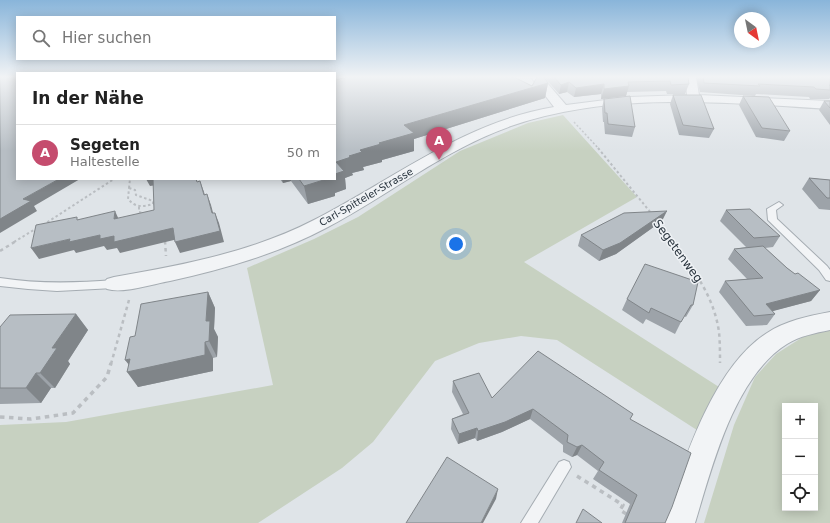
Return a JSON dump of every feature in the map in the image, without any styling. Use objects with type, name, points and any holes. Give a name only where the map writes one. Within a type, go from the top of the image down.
[{"type":"street","points":[[557,101],[563,109]]},
{"type":"street","name":"Carl-Spitteler-Strasse","points":[[114,284],[201,268],[274,246],[298,236],[343,212],[465,140],[509,122],[531,115],[563,109],[629,101]]},
{"type":"street","name":"Carl-Spitteler-Strasse","points":[[749,101],[830,105]]},
{"type":"street","points":[[679,523],[708,438],[733,387],[757,355],[772,341],[788,332],[830,321]]},
{"type":"lane","points":[[779,205],[771,209],[773,220],[823,268],[830,277]]},
{"type":"lane","points":[[0,282],[24,286],[69,288],[114,284]]},
{"type":"lane","points":[[529,523],[564,467]]},
{"type":"path","name":"Segetenweg","points":[[563,109],[652,214]]},
{"type":"path","points":[[0,251],[113,180]]},
{"type":"path","points":[[129,188],[135,190],[136,194],[153,200],[153,204],[139,207],[132,204],[128,199],[129,188],[130,180]]},
{"type":"path","points":[[139,207],[138,212],[144,213]]},
{"type":"path","name":"Segetenweg","points":[[656,220],[701,280],[710,300],[719,331],[721,373],[733,387]]},
{"type":"path","points":[[166,237],[166,253]]},
{"type":"path","points":[[0,417],[31,419],[73,413],[107,377],[134,280]]},
{"type":"path","points":[[589,483],[623,505],[620,510],[632,519]]},
{"type":"green space","points":[[563,115],[637,197],[524,262],[719,387],[700,432],[557,340],[521,336],[479,343],[435,361],[373,442],[342,468],[258,523],[0,523],[0,425],[66,422],[273,385],[247,268],[314,239],[358,217],[460,151],[528,123]]},
{"type":"green space","points":[[830,330],[830,523],[704,523],[734,425],[755,377],[776,354],[806,335]]},
{"type":"building","points":[[0,101],[16,101],[16,180],[57,180],[23,199],[31,201],[0,219]]},
{"type":"building","points":[[336,101],[485,101],[404,125],[414,133],[360,150],[362,152],[349,156],[351,157],[336,162]]},
{"type":"building","points":[[604,101],[631,101],[635,127],[608,124],[607,113],[605,113]]},
{"type":"building","points":[[675,101],[703,101],[714,129],[683,125]]},
{"type":"building","points":[[746,101],[772,101],[790,131],[762,128]]},
{"type":"building","points":[[824,101],[830,101],[830,108]]},
{"type":"building","points":[[336,162],[344,171],[336,174]]},
{"type":"building","points":[[809,178],[830,180],[830,198],[827,198]]},
{"type":"building","points":[[153,180],[200,181],[204,195],[207,194],[212,213],[215,213],[220,231],[175,242],[173,228],[114,242],[114,236],[100,239],[100,235],[69,242],[70,239],[31,248],[36,225],[77,217],[77,220],[115,211],[114,219],[154,210]]},
{"type":"building","points":[[300,180],[324,180],[304,186]]},
{"type":"building","points":[[750,209],[780,236],[754,238],[726,210]]},
{"type":"building","points":[[667,211],[620,243],[603,250],[581,235],[624,213]]},
{"type":"building","points":[[763,246],[787,268],[795,274],[798,273],[820,290],[766,304],[775,314],[754,316],[725,281],[763,278],[734,249]]},
{"type":"building","points":[[645,264],[698,282],[693,305],[691,305],[681,322],[651,308],[649,313],[627,299]]},
{"type":"building","points":[[208,292],[206,321],[210,321],[209,341],[205,342],[205,355],[127,372],[130,359],[125,360],[130,337],[135,336],[141,304]]},
{"type":"building","points":[[76,314],[52,348],[57,348],[40,373],[36,373],[26,388],[0,388],[0,327],[10,315]]},
{"type":"building","points":[[538,351],[633,414],[630,419],[691,453],[665,523],[625,523],[637,495],[599,470],[604,462],[582,445],[577,447],[567,442],[568,435],[533,409],[505,422],[478,431],[477,428],[459,434],[452,419],[469,413],[453,381],[479,373],[492,398]]},
{"type":"building","points":[[447,457],[498,489],[481,523],[406,523]]},
{"type":"building","points":[[583,509],[602,523],[576,523]]},
{"type":"place","name":"Segeten","points":[[439,160]]}]
